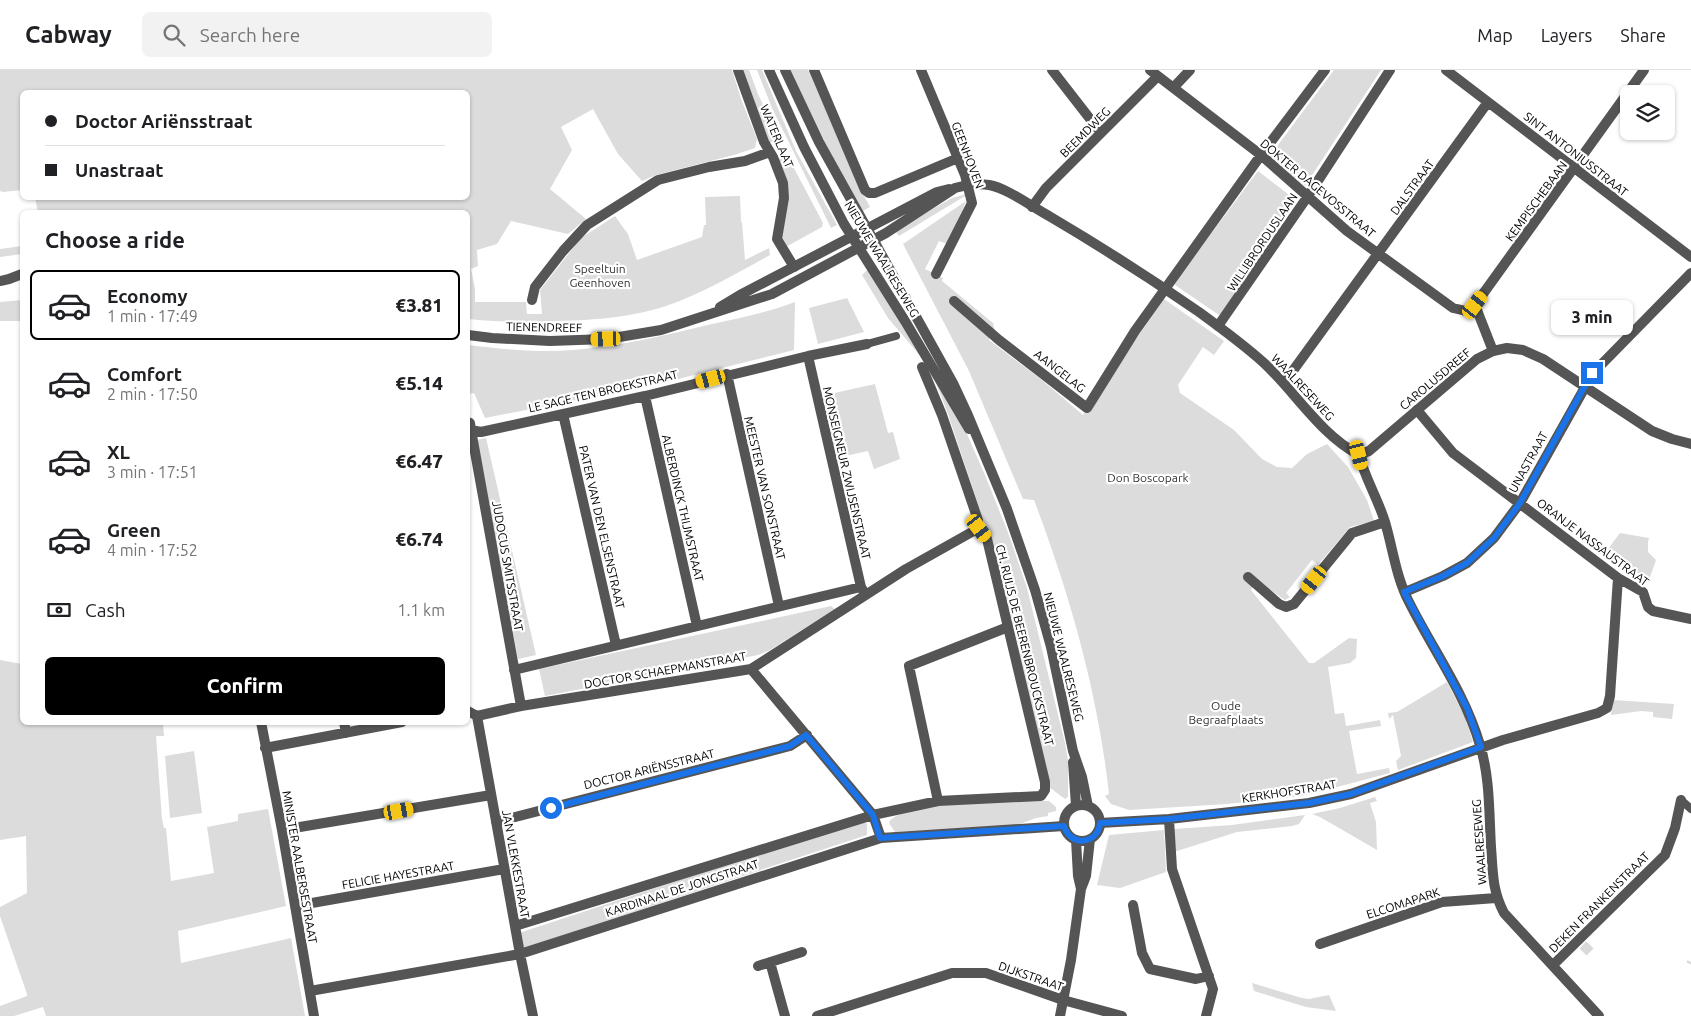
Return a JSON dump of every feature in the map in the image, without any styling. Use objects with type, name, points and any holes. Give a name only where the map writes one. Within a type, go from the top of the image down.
[{"type":"street","name":"WATERLAAT","points":[[738,70],[764,142],[783,182],[784,198],[777,239],[794,267]]},
{"type":"street","name":"NIEUWE WAALRESEWEG","points":[[769,70],[804,147],[852,236],[985,456]]},
{"type":"street","name":"NIEUWE WAALRESEWEG","points":[[785,70],[819,142],[968,413],[1007,509],[1034,590],[1051,647],[1073,751],[1082,777],[1088,806]]},
{"type":"street","name":"NIEUWE WAALRESEWEG","points":[[814,70],[865,190],[869,193],[875,193],[958,158]]},
{"type":"street","name":"GEENHOVEN","points":[[921,70],[958,158],[972,203],[936,274]]},
{"type":"street","points":[[1052,70],[1101,133]]},
{"type":"street","points":[[1174,87],[1190,70]]},
{"type":"street","points":[[1165,288],[1325,70]]},
{"type":"street","name":"WILLIBRORDUSLAAN","points":[[1218,326],[1308,196],[1390,70]]},
{"type":"street","name":"SINT ANTONIUSSTRAAT","points":[[1446,70],[1691,257]]},
{"type":"street","name":"KEMPISCHEBAAN","points":[[1475,305],[1644,70]]},
{"type":"street","name":"BEEMDWEG","points":[[1032,207],[1046,188],[1101,133],[1154,73]]},
{"type":"street","name":"DOKTER DAGEVOSSTRAAT","points":[[1154,73],[1261,155],[1347,231],[1453,308],[1466,311],[1475,305]]},
{"type":"street","name":"DALSTRAAT","points":[[1284,383],[1488,102]]},
{"type":"street","points":[[532,300],[535,287],[562,250],[587,225],[658,180],[709,167],[745,161],[770,152]]},
{"type":"street","name":"WAALRESEWEG","points":[[866,229],[937,192],[967,185],[990,185],[1007,192],[1165,288],[1218,326],[1264,362],[1320,424],[1345,447],[1359,455],[1362,467],[1385,522],[1393,559],[1404,592],[1467,708],[1481,748],[1488,788],[1493,881],[1496,898],[1504,913],[1599,1016]]},
{"type":"street","name":"WAALRESEWEG","points":[[873,240],[955,188]]},
{"type":"street","name":"TIENENDREEF","points":[[707,316],[740,295],[866,229]]},
{"type":"street","name":"TIENENDREEF","points":[[470,335],[550,341],[606,339],[661,330],[772,294],[873,240]]},
{"type":"street","name":"UNASTRAAT","points":[[1404,592],[1443,576],[1467,563],[1494,538],[1520,503],[1592,373],[1691,273]]},
{"type":"street","points":[[5,280],[20,275]]},
{"type":"street","points":[[5,280],[20,281]]},
{"type":"street","name":"AANGELAG","points":[[954,301],[999,340],[1086,408],[1165,288]]},
{"type":"street","points":[[1475,305],[1493,351]]},
{"type":"street","points":[[867,344],[896,336]]},
{"type":"street","name":"LE SAGE TEN BROEKSTRAAT","points":[[470,426],[482,432],[645,396],[727,374],[867,344]]},
{"type":"street","name":"CAROLUSDREEF","points":[[1359,455],[1369,450],[1477,358],[1493,351],[1507,348],[1523,350],[1544,359],[1652,431],[1691,444]]},
{"type":"street","name":"MONSEIGNEUR ZWIJSENSTRAAT","points":[[808,356],[863,591]]},
{"type":"street","name":"CH. RUIJS DE BEERENBROUCKSTRAAT","points":[[922,367],[942,415],[978,520],[979,528],[987,539],[1045,782],[1045,790]]},
{"type":"street","name":"MEESTER VAN SONSTRAAT","points":[[727,374],[779,606]]},
{"type":"street","name":"ALBERDINCK THIJMSTRAAT","points":[[645,396],[697,626]]},
{"type":"street","name":"ORANJE NASSAUSTRAAT","points":[[1417,410],[1448,448],[1618,578],[1643,592],[1648,607],[1653,611],[1691,619]]},
{"type":"street","name":"PATER VAN DEN ELSENSTRAAT","points":[[562,414],[616,645]]},
{"type":"street","name":"JUDOCUS SMITSSTRAAT","points":[[470,431],[521,706]]},
{"type":"street","points":[[1248,577],[1278,604],[1286,607],[1294,604],[1352,533],[1385,522]]},
{"type":"street","name":"DOCTOR SCHAEPMANSTRAAT","points":[[472,714],[751,669],[863,591],[979,528]]},
{"type":"street","name":"KERKHOFSTRAAT","points":[[1100,823],[1169,819],[1269,809],[1334,798],[1351,794],[1481,748],[1598,713],[1607,708],[1610,696],[1618,578]]},
{"type":"street","name":"DOCTOR SCHAEPMANSTRAAT","points":[[514,670],[779,606],[863,591]]},
{"type":"street","points":[[938,800],[909,666],[1008,627]]},
{"type":"street","points":[[751,669],[873,815],[880,838]]},
{"type":"street","name":"JAN VLEKKESTRAAT","points":[[472,714],[491,795],[533,1016]]},
{"type":"street","name":"MINISTER AALBERSESTRAAT","points":[[261,725],[282,830],[314,1016]]},
{"type":"street","points":[[345,725],[346,733]]},
{"type":"street","points":[[265,748],[387,725]]},
{"type":"street","name":"DOCTOR ARIËNSSTRAAT","points":[[496,822],[790,746],[806,735]]},
{"type":"street","name":"NIEUWE WAALRESEWEG","points":[[1073,751],[1076,806]]},
{"type":"street","name":"KARDINAAL DE JONGSTRAAT","points":[[515,926],[873,815],[938,800],[1040,796],[1045,790]]},
{"type":"street","points":[[282,830],[491,795]]},
{"type":"street","points":[[1682,800],[1691,809]]},
{"type":"street","name":"DEKEN FRANKENSTRAAT","points":[[1553,965],[1581,942],[1665,855],[1675,828],[1682,800]]},
{"type":"street","points":[[1076,806],[1088,806],[1096,812],[1100,823],[1098,832],[1086,841],[1076,840],[1069,836],[1064,826],[1066,814],[1076,806]]},
{"type":"street","points":[[1169,819],[1172,869],[1213,989],[1206,1016]]},
{"type":"street","name":"KARDINAAL DE JONGSTRAAT","points":[[310,991],[520,954],[880,838],[1064,826]]},
{"type":"street","points":[[1060,1016],[1081,889],[1086,876],[1090,839]]},
{"type":"street","points":[[1076,840],[1078,876],[1081,889]]},
{"type":"street","name":"FELICIE HAYESTRAAT","points":[[295,906],[504,869]]},
{"type":"street","name":"ELCOMAPARK","points":[[1320,944],[1442,902],[1496,898]]},
{"type":"street","points":[[1133,905],[1142,953],[1150,969],[1196,979],[1209,976]]},
{"type":"street","points":[[758,966],[802,952]]},
{"type":"street","points":[[770,962],[785,1016]]},
{"type":"street","name":"DIJKSTRAAT","points":[[817,1016],[952,974],[986,973],[1063,1000],[1122,1016]]},
{"type":"green space","name":"Speeltuin Geenhoven","points":[[0,70],[732,70],[757,139],[755,148],[656,175],[642,181],[618,154],[593,109],[561,127],[572,150],[550,189],[586,219],[568,234],[511,221],[497,244],[477,250],[478,266],[471,269],[475,289],[475,302],[526,302],[527,314],[542,314],[540,290],[581,238],[615,216],[628,234],[637,260],[702,237],[704,225],[706,225],[705,197],[740,196],[745,260],[769,248],[770,255],[693,295],[667,306],[635,314],[571,321],[490,321],[470,319],[470,210],[38,210],[35,200],[470,200],[470,90],[20,90],[20,190],[0,191]]},
{"type":"green space","points":[[740,70],[749,70],[780,140],[768,143]]},
{"type":"green space","points":[[757,70],[762,70],[796,151],[837,225],[831,228],[772,108]]},
{"type":"green space","points":[[790,70],[808,70],[870,207],[863,211],[825,142]]},
{"type":"green space","points":[[1334,70],[1381,70],[1305,186],[1269,157]]},
{"type":"green space","points":[[780,154],[787,155],[823,223],[822,227],[784,248],[779,238],[784,215],[775,156]]},
{"type":"green space","points":[[1258,171],[1296,200],[1223,312],[1219,315],[1175,285],[1178,278]]},
{"type":"green space","points":[[970,193],[899,236],[895,230],[952,198]]},
{"type":"green space","name":"Don Boscopark","points":[[966,201],[948,244],[939,241],[925,269],[943,278],[942,281],[993,323],[995,332],[990,336],[989,340],[1043,381],[1083,415],[1164,299],[1224,341],[1214,355],[1203,347],[1178,385],[1180,393],[1234,430],[1262,459],[1277,467],[1292,468],[1307,454],[1327,444],[1348,467],[1367,500],[1374,521],[1350,527],[1318,565],[1312,560],[1286,593],[1290,597],[1285,600],[1256,580],[1251,590],[1309,663],[1314,663],[1349,638],[1357,639],[1356,658],[1350,663],[1328,667],[1335,714],[1344,713],[1346,726],[1380,720],[1381,726],[1349,731],[1357,774],[1389,768],[1390,773],[1303,796],[1227,804],[1129,810],[1111,804],[1105,796],[1109,794],[1104,756],[1090,682],[1071,608],[1034,500],[1023,499],[969,371],[903,244]]},
{"type":"green space","points":[[20,246],[20,254],[0,257],[0,249]]},
{"type":"green space","points":[[868,269],[959,416],[1009,535],[1027,588],[1065,743],[1068,760],[1068,797],[1065,799],[1049,787],[986,528],[948,414],[936,383],[922,358],[888,318],[862,275]]},
{"type":"green space","points":[[847,298],[864,332],[818,344],[809,308]]},
{"type":"green space","points":[[20,300],[20,321],[0,321],[0,302]]},
{"type":"green space","points":[[795,302],[794,350],[658,384],[485,418],[474,393],[470,394],[470,345],[533,351],[590,348],[674,333]]},
{"type":"green space","points":[[875,384],[888,433],[893,432],[900,459],[874,469],[868,451],[836,458],[821,396]]},
{"type":"green space","points":[[486,438],[536,655],[518,659],[477,440]]},
{"type":"green space","points":[[1620,533],[1649,538],[1648,552],[1656,560],[1649,580],[1605,553]]},
{"type":"green space","points":[[831,606],[835,609],[770,650],[758,655],[545,696],[539,669]]},
{"type":"green space","points":[[0,660],[20,664],[20,725],[163,725],[164,736],[156,736],[162,819],[164,828],[166,828],[171,881],[214,873],[207,827],[238,821],[238,814],[268,809],[286,906],[178,931],[181,963],[291,938],[305,1016],[46,1016],[43,1007],[14,1016],[0,1016],[0,1006],[27,996],[27,994],[0,916],[0,907],[27,893],[26,836],[0,840]]},
{"type":"green space","points":[[1447,682],[1465,717],[1473,742],[1398,770],[1396,761],[1401,756],[1393,715],[1389,719],[1388,713],[1397,712]]},
{"type":"green space","points":[[1613,700],[1674,704],[1672,719],[1653,717],[1653,712],[1641,711],[1611,715]]},
{"type":"green space","points":[[194,751],[202,813],[170,818],[165,756]]},
{"type":"green space","points":[[1375,797],[1377,801],[1370,803],[1376,822],[1377,850],[1312,814],[1340,808]]},
{"type":"green space","points":[[1041,799],[1041,801],[1049,801],[1056,807],[1056,811],[1048,813],[1048,816],[1036,818],[1015,826],[895,832],[889,823],[897,816],[934,806],[984,801]]},
{"type":"green space","points":[[1305,815],[1299,824],[1292,826],[1237,832],[1174,852],[1174,829],[1232,825]]},
{"type":"green space","points":[[866,822],[867,835],[524,948],[519,933],[792,843]]},
{"type":"green space","points":[[1164,830],[1166,872],[1120,888],[1097,885],[1109,835]]},
{"type":"green space","points":[[1252,983],[1302,998],[1309,999],[1329,995],[1336,1011],[1306,1007],[1254,991]]},
{"type":"tunnel","points":[[1583,945],[1593,955]]},
{"type":"route","points":[[551,808],[790,746],[806,735],[873,815],[880,838],[1064,826],[1069,836],[1079,841],[1086,841],[1095,836],[1100,823],[1169,819],[1269,809],[1351,794],[1481,747],[1467,708],[1404,592],[1443,576],[1467,563],[1494,538],[1520,503],[1592,373]]},
{"type":"park label","name":"Oude Begraafplaats","points":[[1226,712]]}]
